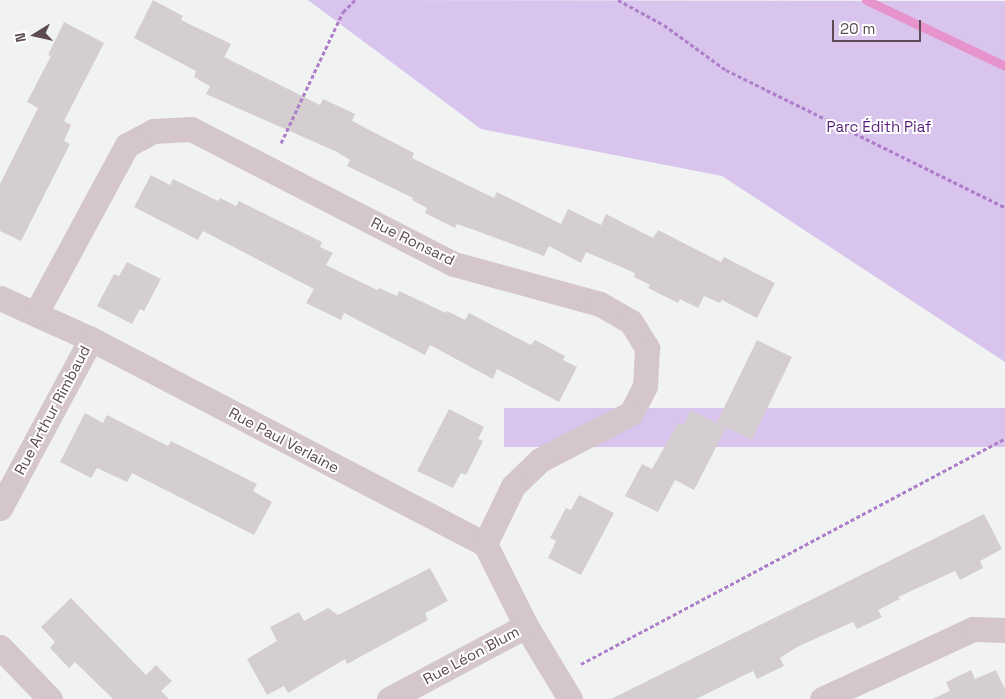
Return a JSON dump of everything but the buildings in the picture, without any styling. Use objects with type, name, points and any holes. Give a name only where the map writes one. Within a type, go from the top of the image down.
[{"type":"street","name":"Rue Ronsard","points":[[36,313],[127,145],[153,131],[190,129],[454,264],[600,304],[631,322],[647,348],[645,386],[631,413],[540,460],[513,486],[485,544]]},
{"type":"street","name":"Rue Paul Verlaine","points":[[0,298],[91,338],[485,544]]},
{"type":"street","name":"Rue Arthur Rimbaud","points":[[0,508],[91,338]]},
{"type":"street","points":[[485,544],[526,626],[570,699]]},
{"type":"street","name":"Rue Léon Blum","points":[[389,699],[526,626]]},
{"type":"street","points":[[822,699],[973,629],[1005,630]]},
{"type":"street","points":[[0,647],[50,699]]},
{"type":"path","points":[[269,169],[343,12],[355,0]]},
{"type":"path","points":[[618,0],[664,25],[726,70],[1005,206]]},
{"type":"path","points":[[558,678],[1005,439]]},
{"type":"green space","name":"Parc Édith Piaf","points":[[308,0],[1005,1],[1005,362],[722,176],[481,129]]},
{"type":"green space","points":[[504,408],[1005,408],[1005,447],[504,447]]},
{"type":"waterway","points":[[866,0],[1005,66]]}]
